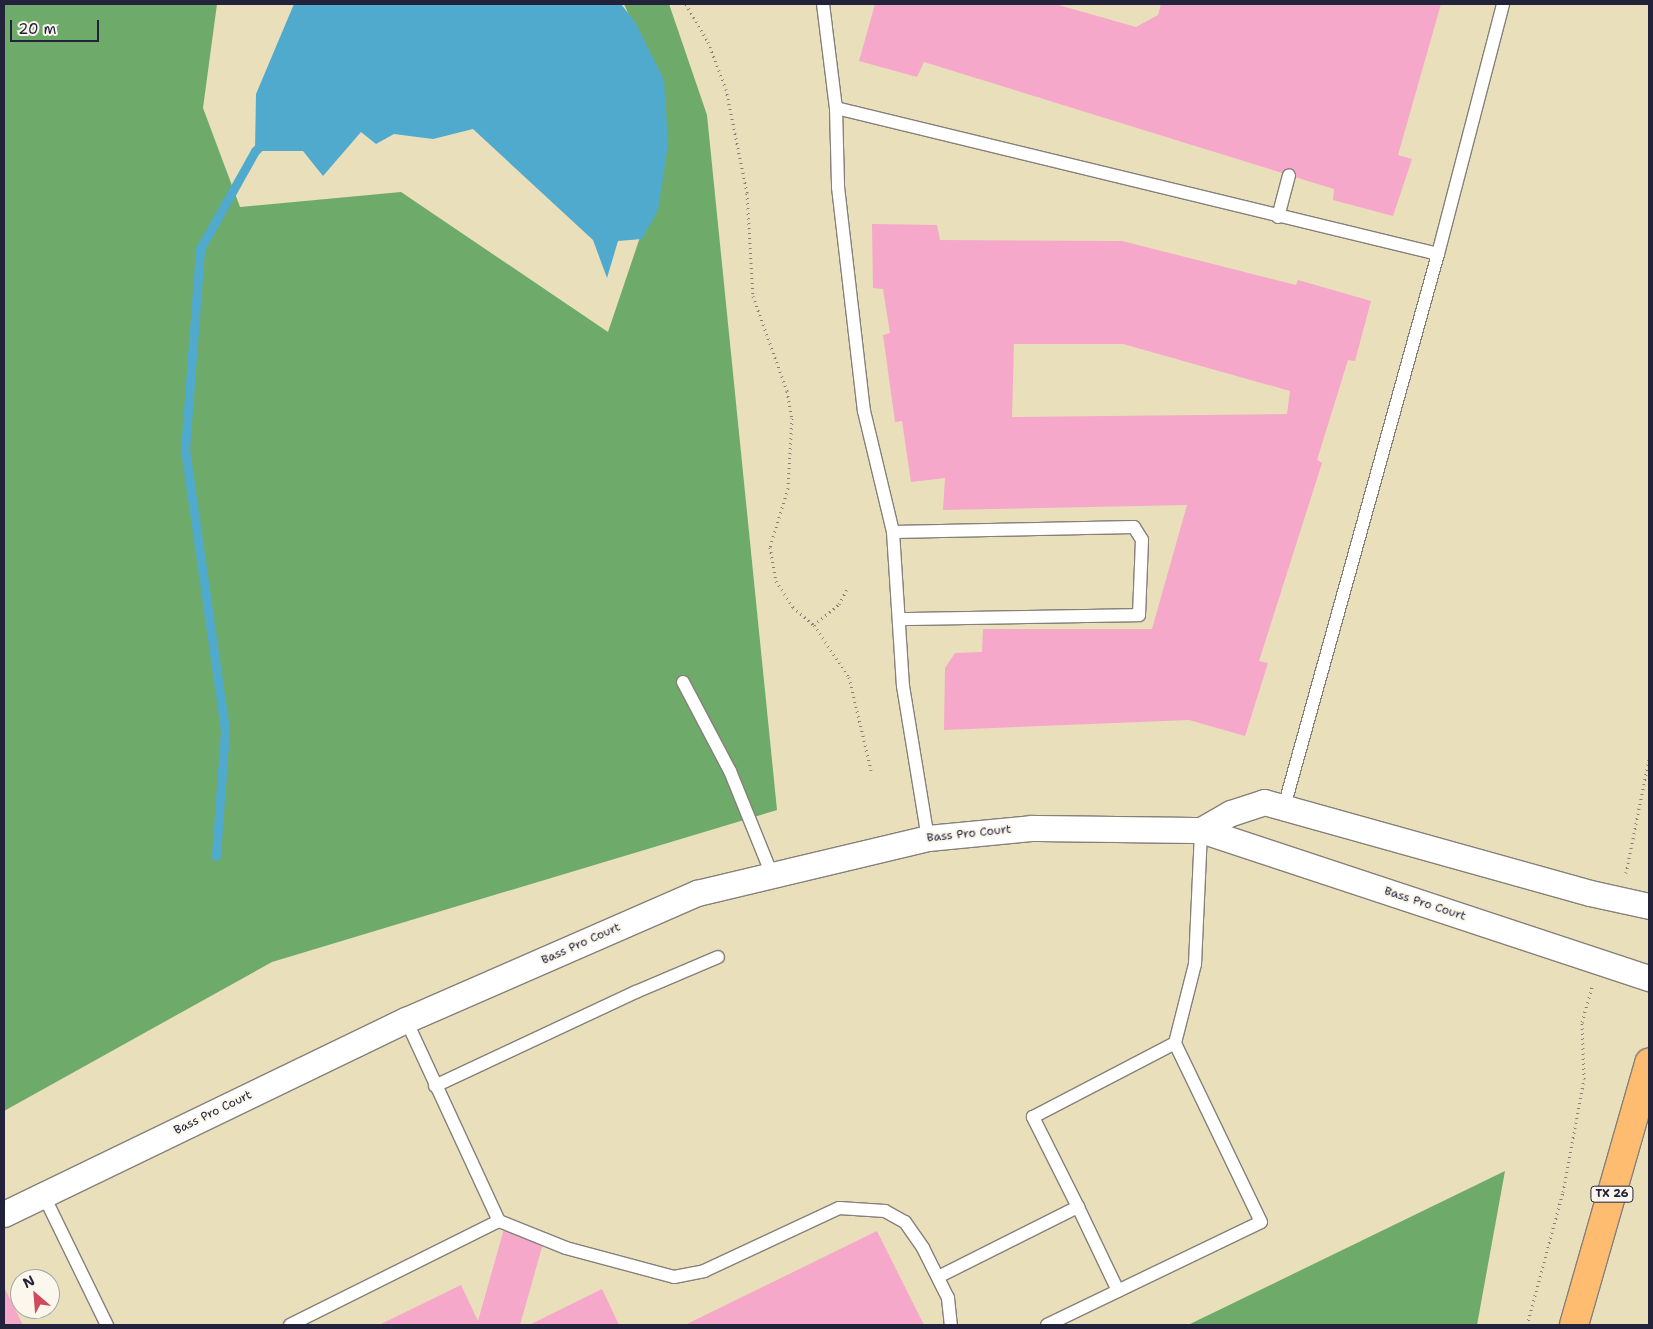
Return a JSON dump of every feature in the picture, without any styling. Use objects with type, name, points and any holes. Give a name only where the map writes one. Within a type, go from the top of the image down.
[{"type":"main road","name":"TX 26","points":[[1574,1325],[1649,1063]]},
{"type":"street","points":[[1201,830],[1231,813],[1264,802],[1590,893],[1649,906]]},
{"type":"street","name":"Bass Pro Court","points":[[4,1214],[406,1020],[697,893],[928,838],[1030,828],[1201,830],[1649,978]]},
{"type":"lane","points":[[823,4],[836,108],[838,187],[864,411],[893,532],[903,686],[928,838]]},
{"type":"lane","points":[[1284,807],[1320,666],[1438,254],[1503,4]]},
{"type":"lane","points":[[836,108],[1278,217],[1438,254]]},
{"type":"lane","points":[[1278,217],[1289,175]]},
{"type":"lane","points":[[893,532],[1134,527],[1142,540],[1139,615],[900,618]]},
{"type":"lane","points":[[683,682],[730,771],[772,875]]},
{"type":"lane","points":[[1047,1325],[1260,1222],[1175,1044],[1195,964],[1201,830]]},
{"type":"lane","points":[[435,1086],[636,992],[718,957]]},
{"type":"lane","points":[[406,1020],[499,1221],[566,1248],[674,1277],[704,1271],[840,1208],[885,1210],[905,1222],[938,1277],[948,1298],[952,1325]]},
{"type":"lane","points":[[1118,1291],[1033,1117],[1175,1044]]},
{"type":"lane","points":[[43,1194],[104,1323]]},
{"type":"lane","points":[[938,1277],[1078,1207]]},
{"type":"lane","points":[[290,1325],[499,1221]]},
{"type":"path","points":[[686,4],[708,42],[726,89],[747,193],[753,296],[787,391],[792,418],[788,488],[770,547],[776,580],[793,607],[814,625],[849,677],[871,770]]},
{"type":"path","points":[[814,625],[839,604],[847,589]]},
{"type":"path","points":[[1619,898],[1638,826],[1644,773],[1649,759]]},
{"type":"path","points":[[1527,1325],[1563,1192],[1584,1079],[1582,1022],[1598,961]]},
{"type":"green space","points":[[4,4],[217,4],[203,108],[240,207],[401,192],[608,332],[658,184],[644,49],[624,4],[669,4],[707,115],[777,810],[272,962],[4,1111]]},
{"type":"green space","points":[[1505,1171],[1477,1325],[1188,1325]]},
{"type":"water","points":[[294,4],[621,4],[635,22],[664,80],[668,144],[658,210],[642,239],[618,241],[607,278],[593,240],[473,129],[433,139],[394,134],[376,144],[361,132],[323,176],[303,151],[255,151],[256,94]]},
{"type":"building","points":[[875,4],[1055,4],[1136,27],[1158,15],[1161,4],[1441,4],[1398,155],[1412,159],[1393,216],[1333,200],[1334,189],[924,62],[917,77],[859,61]]},
{"type":"building","points":[[872,224],[937,225],[940,240],[1122,241],[1296,285],[1298,280],[1371,301],[1355,361],[1348,360],[1317,460],[1322,463],[1259,661],[1268,663],[1245,736],[1189,720],[944,730],[945,668],[955,653],[982,652],[983,629],[1152,629],[1187,505],[943,510],[945,478],[911,482],[902,421],[895,422],[883,335],[890,333],[883,289],[873,288]],"holes":[[[1014,344],[1123,344],[1290,391],[1287,414],[1012,417]]]},
{"type":"building","points":[[504,1229],[544,1240],[520,1325],[379,1325],[461,1285],[478,1321]]},
{"type":"building","points":[[877,1231],[924,1325],[685,1325]]},
{"type":"building","points":[[4,1287],[10,1299],[10,1319],[20,1319],[23,1325],[4,1325]]},
{"type":"building","points":[[602,1289],[619,1325],[529,1325]]},
{"type":"waterway","points":[[216,856],[225,730],[185,450],[200,249],[255,151],[264,142]]}]
